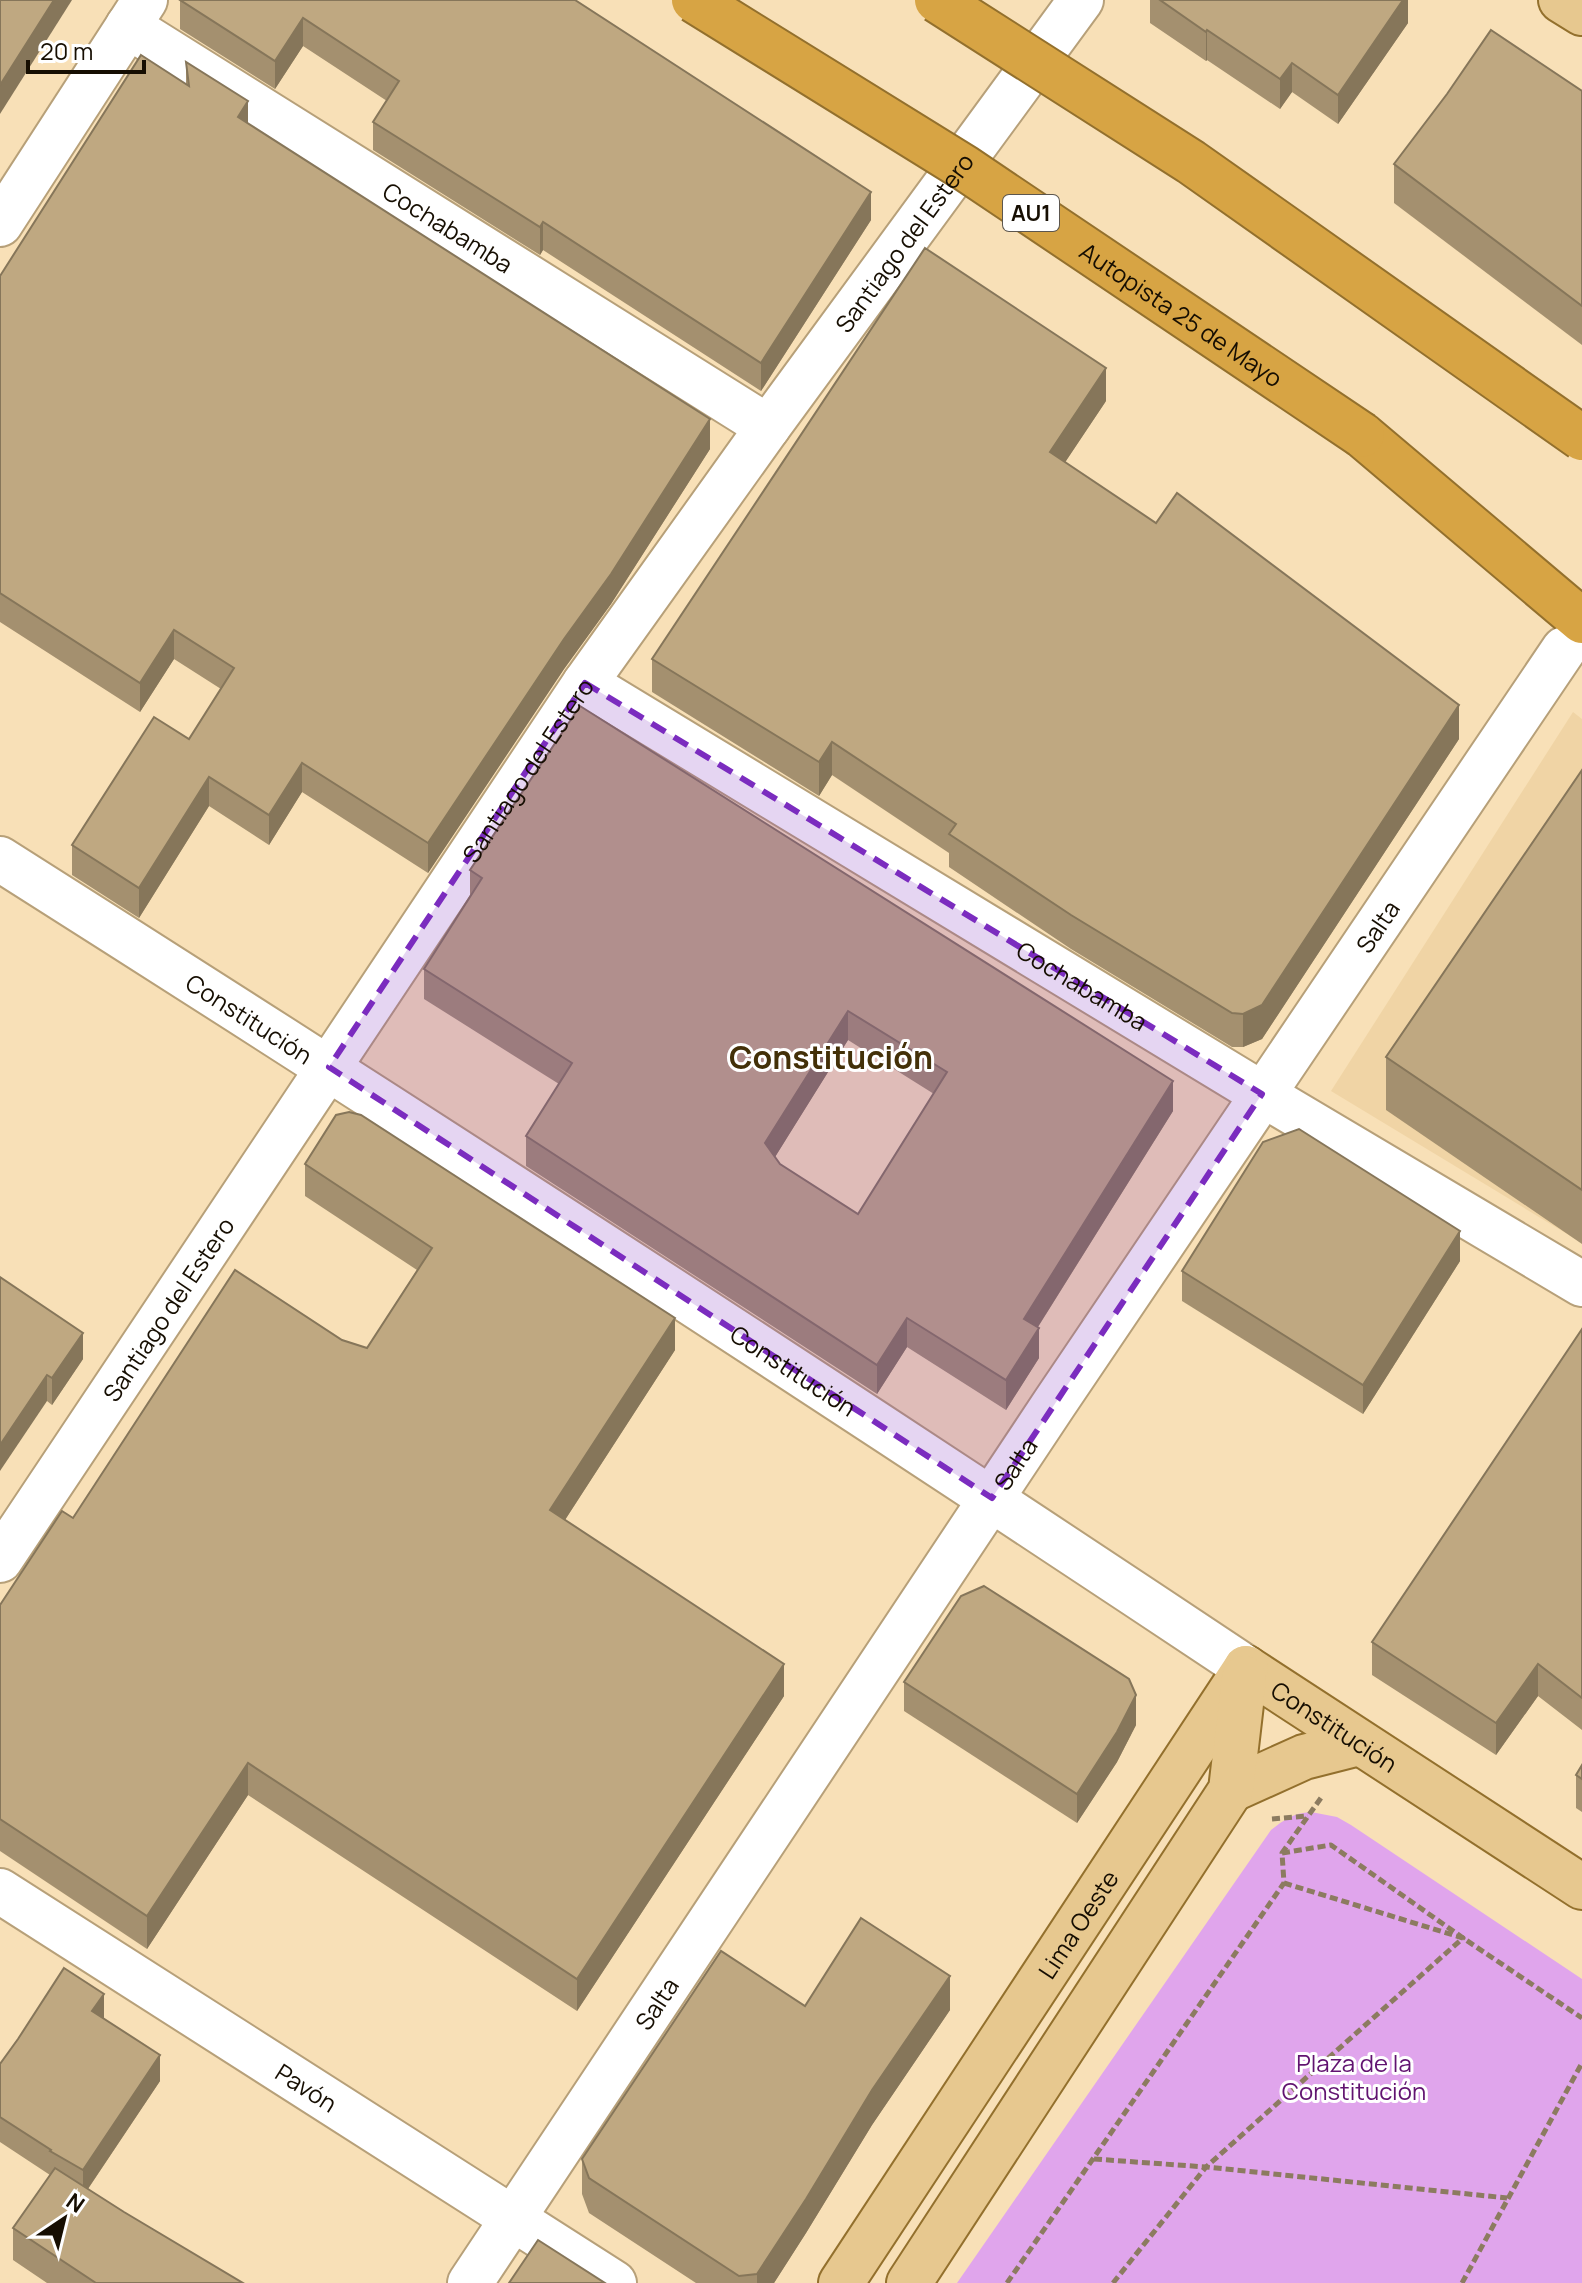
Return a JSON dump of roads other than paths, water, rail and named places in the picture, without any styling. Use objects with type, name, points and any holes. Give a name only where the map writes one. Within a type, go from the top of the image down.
[{"type":"highway","name":"Autopista 25 de Mayo","points":[[694,0],[965,168],[1362,435],[1582,588]]},
{"type":"highway","points":[[937,0],[1191,162],[1582,438]]},
{"type":"highway","points":[[1362,435],[1573,635]]},
{"type":"main road","points":[[1561,0],[1582,13]]},
{"type":"main road","points":[[909,2283],[1231,1790],[1246,1668]]},
{"type":"main road","name":"Constitución","points":[[1246,1668],[1582,1887]]},
{"type":"main road","name":"Lima Oeste","points":[[841,2283],[1246,1668]]},
{"type":"main road","points":[[1231,1790],[1304,1757],[1359,1743]]},
{"type":"street","name":"Santiago del Estero","points":[[0,1560],[585,683],[1081,0]]},
{"type":"street","name":"Cochabamba","points":[[136,13],[768,427]]},
{"type":"street","points":[[0,224],[136,13]]},
{"type":"street","name":"Salta","points":[[470,2283],[1262,1094],[1573,635]]},
{"type":"street","name":"Cochabamba","points":[[585,683],[1262,1094],[1582,1284]]},
{"type":"street","name":"Constitución","points":[[0,859],[329,1067],[992,1498],[1246,1668]]},
{"type":"street","name":"Pavón","points":[[0,1891],[614,2283]]},
{"type":"district","name":"Constitución","points":[[831,1057]]},
{"type":"park label","name":"Plaza de la Constitución","points":[[1354,2076]]}]
